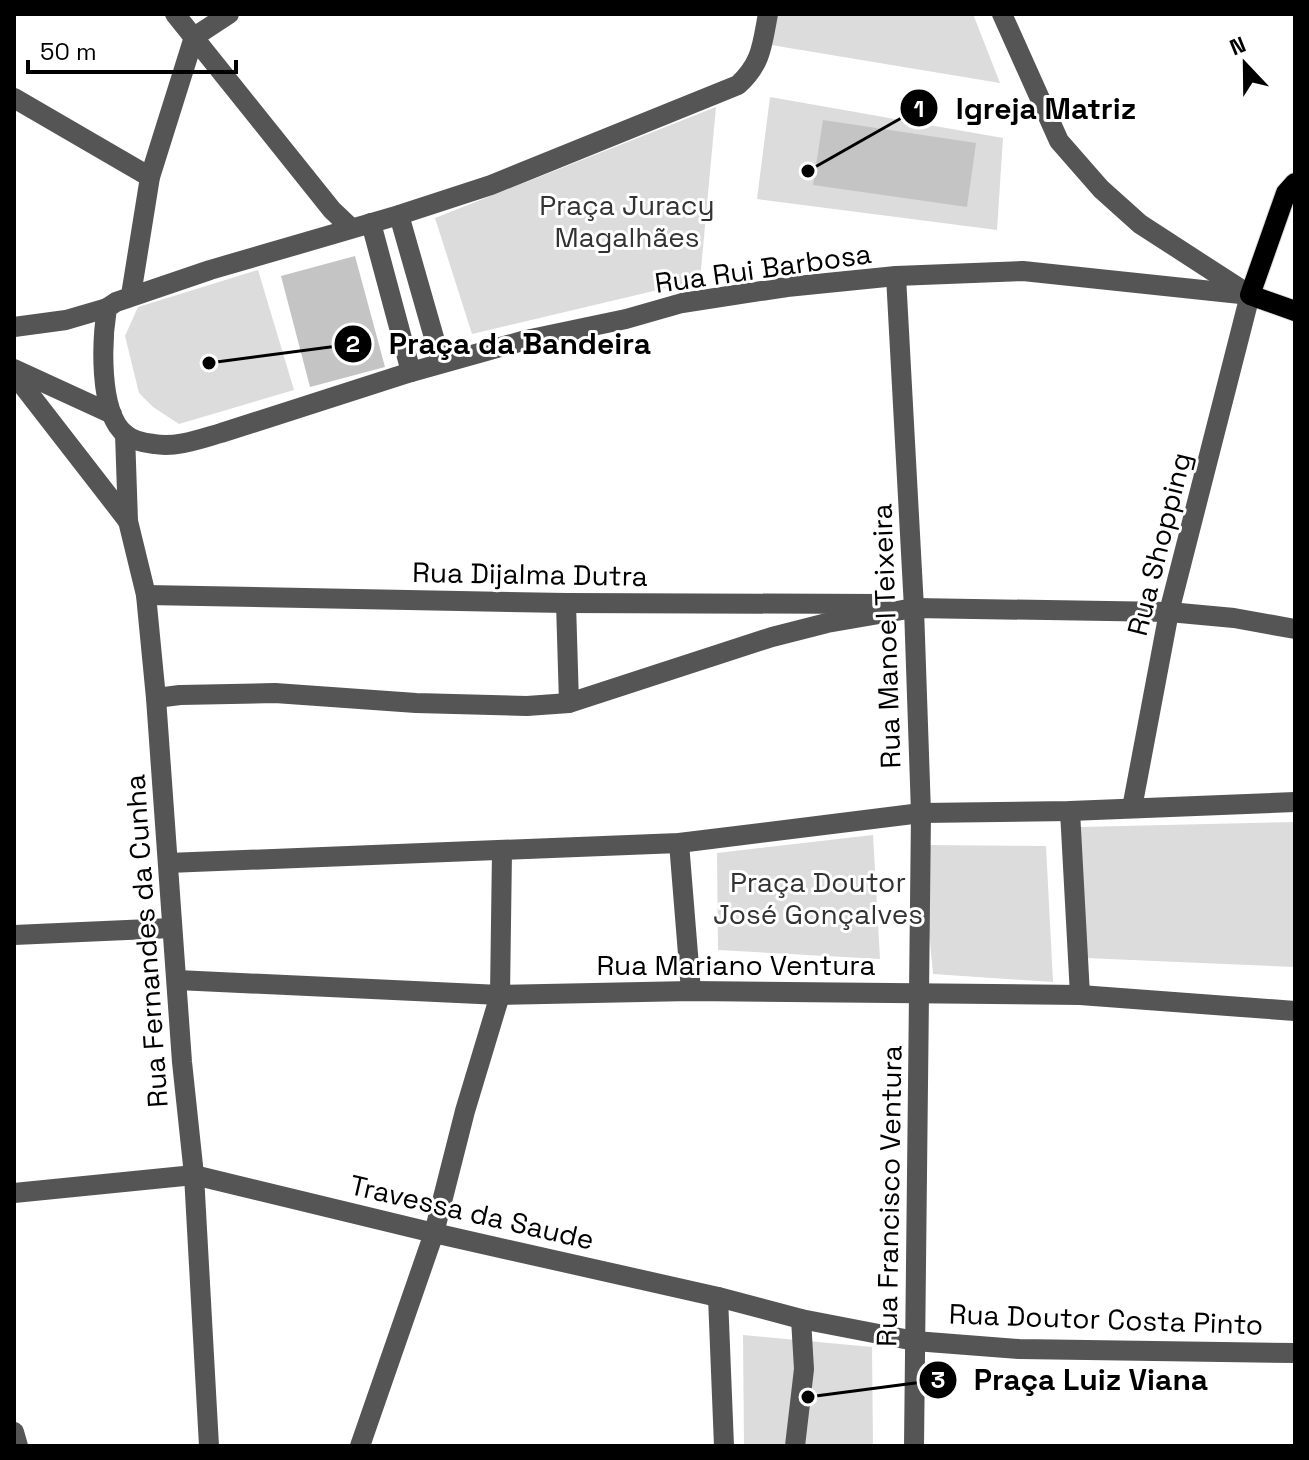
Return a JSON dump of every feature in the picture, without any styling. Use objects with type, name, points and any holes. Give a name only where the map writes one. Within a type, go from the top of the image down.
[{"type":"main road","points":[[1250,295],[1286,193],[1295,183]]},
{"type":"main road","name":"Rua Rui Barbosa","points":[[1250,295],[1295,311]]},
{"type":"street","points":[[175,14],[332,210],[361,226],[411,372]]},
{"type":"street","points":[[131,295],[150,177],[194,37],[229,14]]},
{"type":"street","points":[[14,327],[66,320],[107,308],[131,295],[491,185],[738,85],[760,59],[768,14]]},
{"type":"street","points":[[1002,14],[1059,141],[1101,189],[1140,224],[1250,295]]},
{"type":"street","points":[[14,98],[150,177]]},
{"type":"street","points":[[399,215],[441,362]]},
{"type":"street","name":"Rua Rui Barbosa","points":[[125,434],[156,445],[184,443],[441,362],[682,303],[787,287],[896,276],[1023,271],[1250,295]]},
{"type":"street","name":"Rua Manoel Teixeira","points":[[896,276],[914,608],[921,813],[919,994]]},
{"type":"street","name":"Rua Shopping","points":[[1132,808],[1169,612],[1250,295]]},
{"type":"street","points":[[107,308],[103,357],[112,414],[125,434]]},
{"type":"street","points":[[14,371],[112,414]]},
{"type":"street","points":[[14,371],[128,521]]},
{"type":"street","name":"Rua Fernandes da Cunha","points":[[125,434],[128,521],[146,595],[156,698],[182,1062],[194,1175],[209,1446]]},
{"type":"street","name":"Rua Dijalma Dutra","points":[[146,595],[566,603],[848,604],[914,608]]},
{"type":"street","points":[[566,603],[569,703]]},
{"type":"street","points":[[156,698],[275,693],[416,703],[527,706],[569,703],[772,637],[827,623],[914,608],[1169,612],[1234,618],[1295,629]]},
{"type":"street","points":[[168,863],[679,843],[921,813],[1295,802]]},
{"type":"street","points":[[1070,811],[1080,995]]},
{"type":"street","points":[[679,843],[691,991]]},
{"type":"street","points":[[360,1446],[434,1233],[465,1111],[500,995],[502,851]]},
{"type":"street","points":[[14,935],[172,928]]},
{"type":"street","name":"Rua Mariano Ventura","points":[[177,980],[500,995],[691,991],[1080,995],[1295,1011]]},
{"type":"street","name":"Rua Francisco Ventura","points":[[914,1446],[919,994]]},
{"type":"street","name":"Travessa da Saude","points":[[14,1193],[194,1175],[801,1319],[915,1341]]},
{"type":"street","points":[[718,1297],[724,1446]]},
{"type":"street","points":[[795,1446],[804,1369],[801,1319]]},
{"type":"street","name":"Rua Doutor Costa Pinto","points":[[915,1341],[1019,1349],[1295,1353]]},
{"type":"street","points":[[14,1432],[18,1446]]},
{"type":"green space","points":[[771,14],[973,14],[1000,83],[765,44]]},
{"type":"green space","points":[[770,97],[1003,138],[997,230],[757,199]]},
{"type":"green space","name":"Praça Juracy Magalhães","points":[[716,107],[700,280],[472,334],[435,218]]},
{"type":"green space","points":[[258,270],[294,390],[179,424],[153,407],[139,393],[125,336],[138,307]]},
{"type":"green space","points":[[1295,822],[1295,967],[1085,958],[1080,827]]},
{"type":"green space","name":"Praça Doutor José Gonçalves","points":[[873,835],[880,959],[718,950],[717,853]]},
{"type":"green space","name":"Praça Doutor José Gonçalves","points":[[921,845],[1046,846],[1053,982],[933,974]]},
{"type":"green space","points":[[743,1335],[872,1347],[873,1446],[744,1446]]},
{"type":"building","points":[[823,120],[976,143],[967,207],[813,185]]},
{"type":"building","points":[[355,256],[385,367],[310,387],[281,276]]},
{"type":"place","name":"Igreja Matriz","points":[[808,171]]},
{"type":"place","name":"Praça da Bandeira","points":[[209,363]]},
{"type":"place","name":"Praça Luiz Viana","points":[[808,1397]]}]
